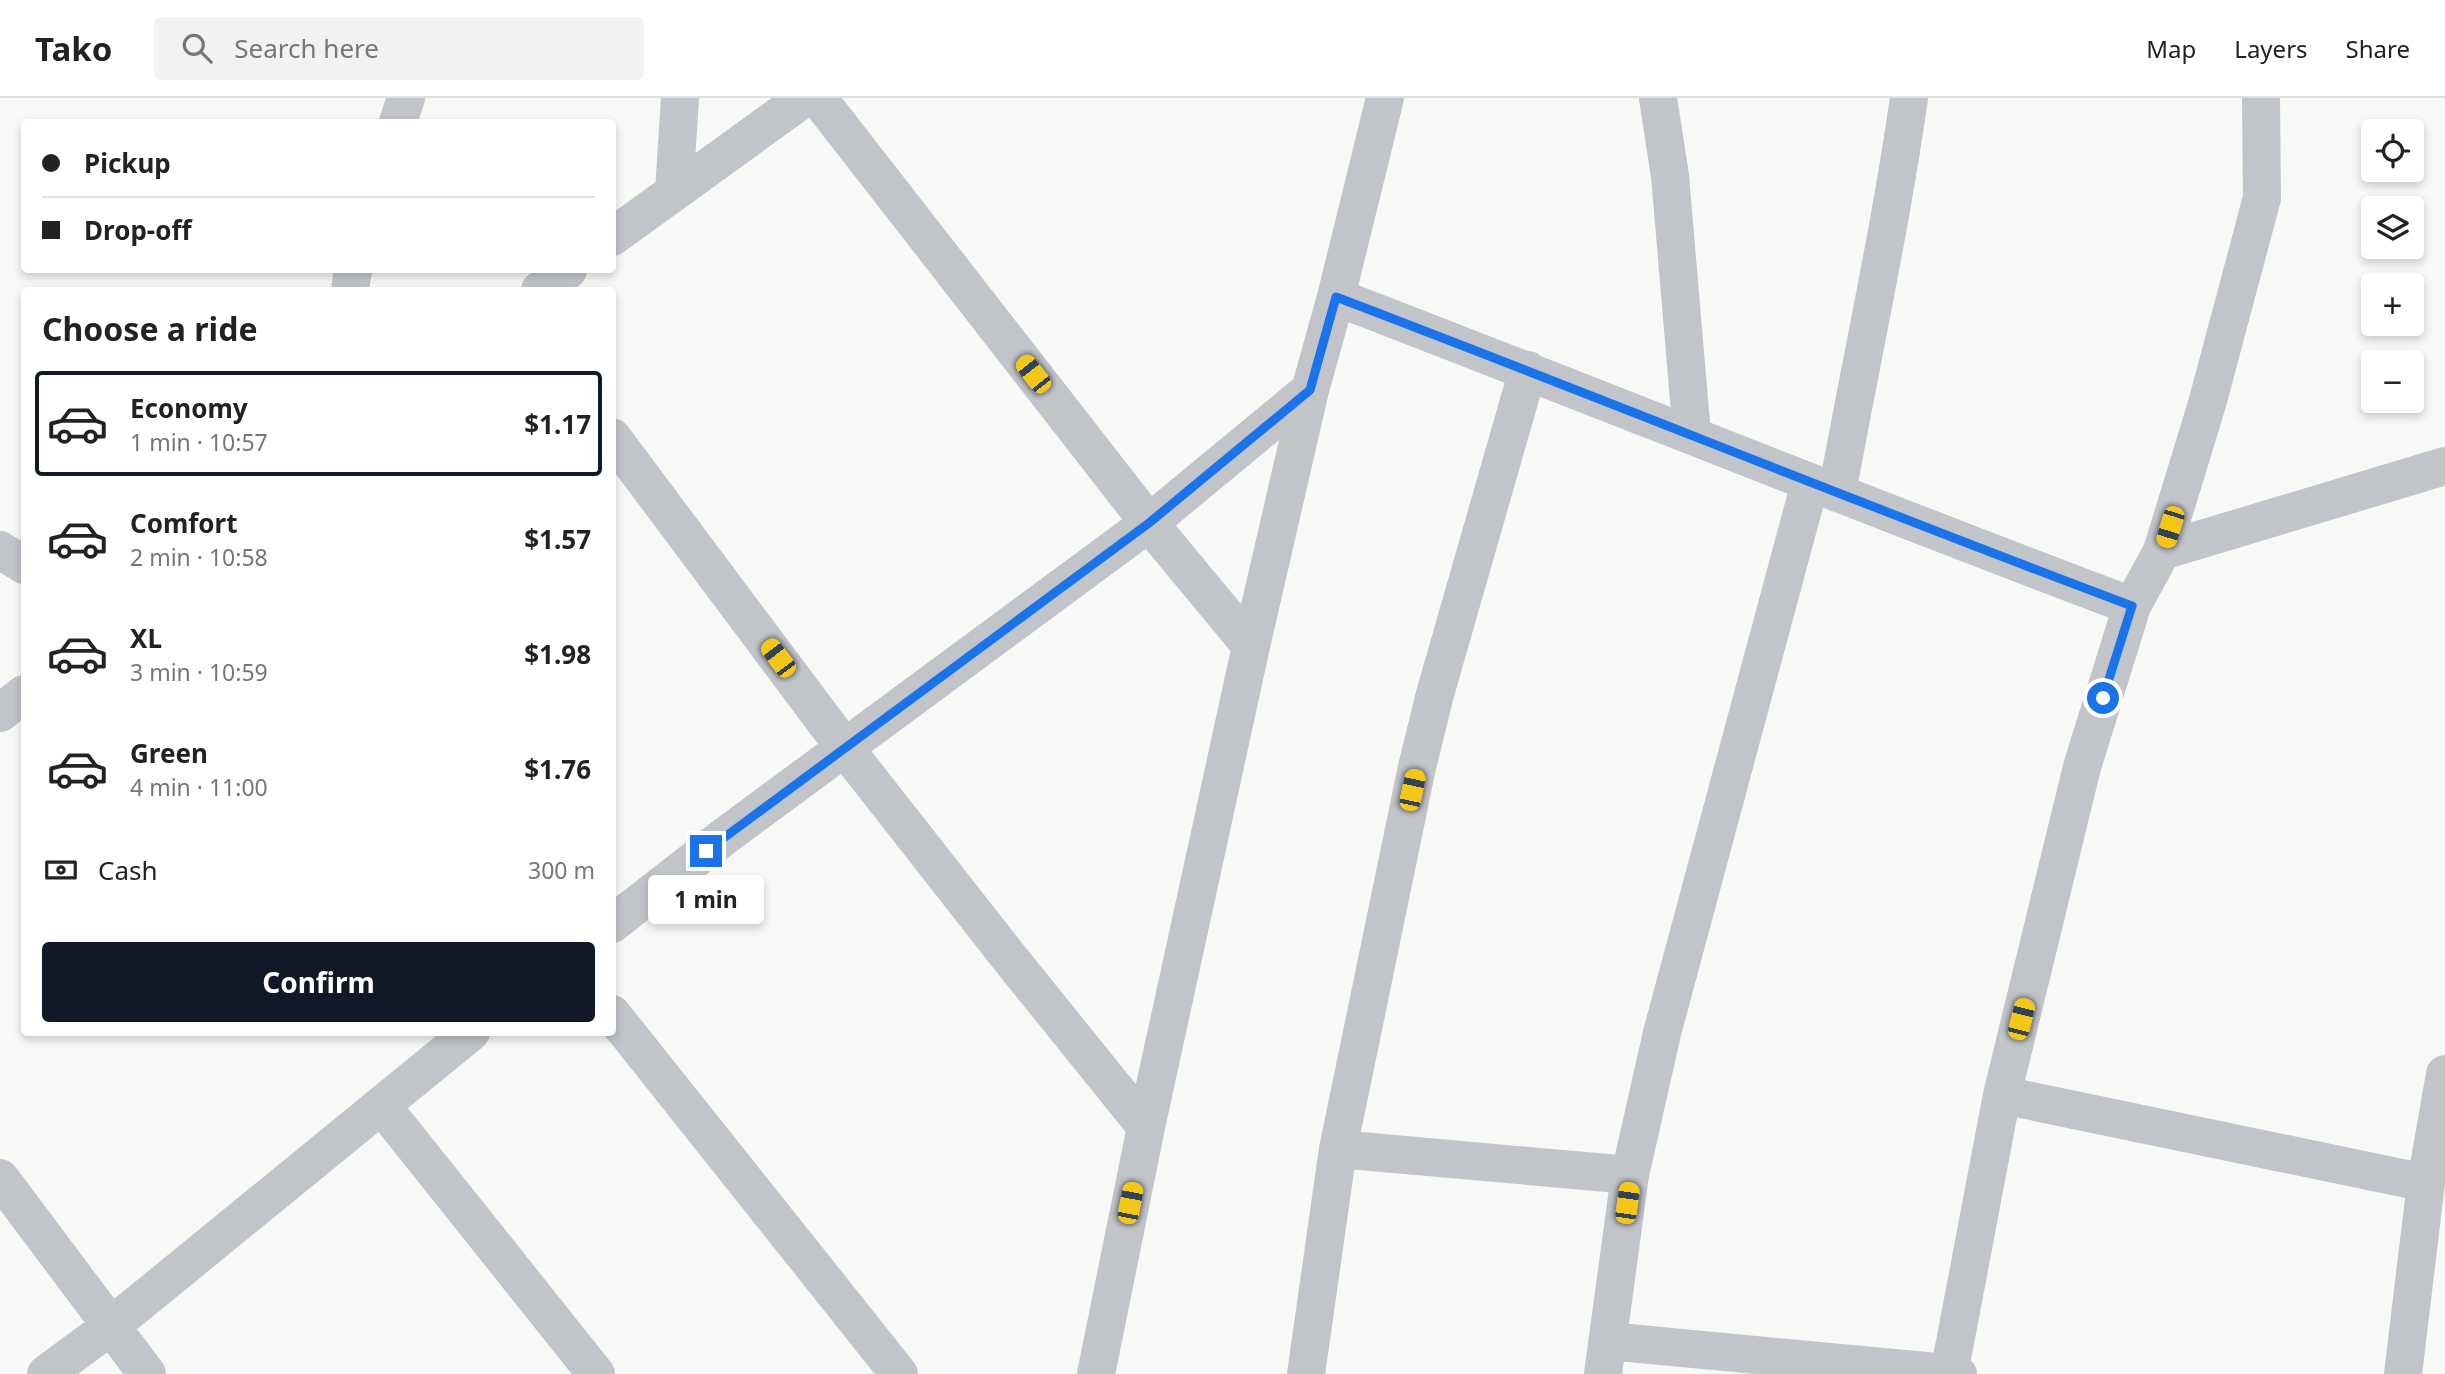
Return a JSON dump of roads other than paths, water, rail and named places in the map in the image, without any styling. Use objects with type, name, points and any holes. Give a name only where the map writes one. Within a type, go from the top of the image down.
[{"type":"street","points":[[399,119],[406,98]]},
{"type":"street","points":[[674,191],[680,98]]},
{"type":"street","points":[[616,234],[804,98]]},
{"type":"street","points":[[818,98],[1149,523],[1251,646]]},
{"type":"street","points":[[1091,1367],[1310,390],[1385,98]]},
{"type":"street","points":[[1658,98],[1670,176],[1692,435]]},
{"type":"street","points":[[1909,98],[1897,184],[1860,365],[1662,1033],[1630,1175],[1605,1357],[1952,1373],[2002,1095],[2082,767],[2132,606],[2162,551],[2207,404],[2262,198],[2261,98]]},
{"type":"street","points":[[544,287],[564,273]]},
{"type":"street","points":[[1336,297],[2132,606]]},
{"type":"street","points":[[1306,1374],[1339,1149],[1417,766],[1435,694],[1528,370]]},
{"type":"street","points":[[616,921],[844,747],[1149,523],[1310,390]]},
{"type":"street","points":[[616,442],[844,747],[1146,1127]]},
{"type":"street","points":[[2162,551],[2445,466]]},
{"type":"street","points":[[0,550],[21,563]]},
{"type":"street","points":[[0,713],[21,696]]},
{"type":"street","points":[[616,1019],[899,1374]]},
{"type":"street","points":[[46,1374],[111,1326],[466,1036]]},
{"type":"street","points":[[2403,1374],[2426,1183],[2445,1074]]},
{"type":"street","points":[[2002,1095],[2426,1183]]},
{"type":"street","points":[[382,1106],[596,1374]]},
{"type":"street","points":[[1339,1149],[1630,1175]]},
{"type":"street","points":[[0,1178],[147,1374]]}]
